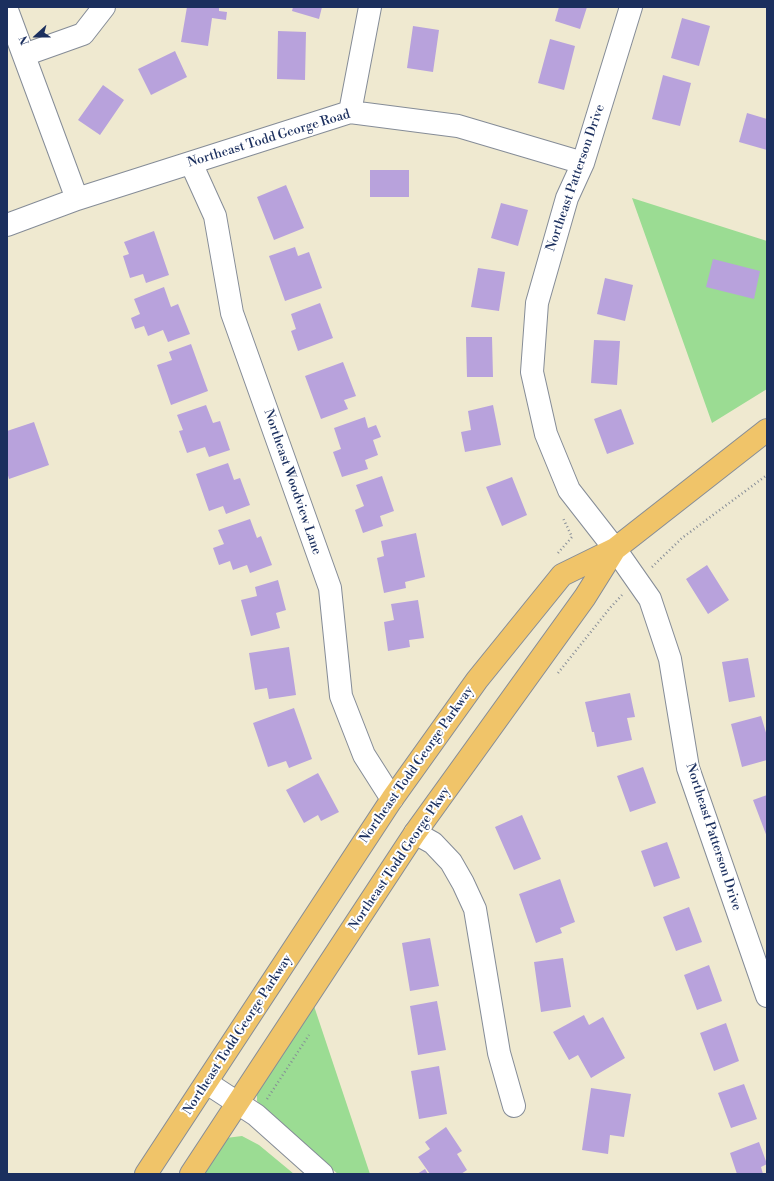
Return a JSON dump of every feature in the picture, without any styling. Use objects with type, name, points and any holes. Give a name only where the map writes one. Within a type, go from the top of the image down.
[{"type":"main road","name":"Northeast Todd George Parkway","points":[[146,1174],[392,799],[477,680],[562,575],[615,549],[767,430]]},
{"type":"main road","name":"Northeast Todd George Pkwy","points":[[191,1174],[415,833],[585,598],[615,549]]},
{"type":"street","points":[[24,55],[83,34],[104,7]]},
{"type":"street","points":[[350,112],[370,7]]},
{"type":"street","name":"Northeast Patterson Drive","points":[[632,7],[583,163],[567,198],[537,303],[532,372],[546,434],[569,490],[615,549],[650,599],[670,659],[688,768],[767,996]]},
{"type":"street","points":[[7,10],[77,199]]},
{"type":"street","name":"Northeast Todd George Road","points":[[7,225],[77,199],[350,112],[458,126],[583,163]]},
{"type":"street","name":"Northeast Woodview Lane","points":[[191,163],[215,216],[232,313],[330,588],[341,696],[364,755],[392,799]]},
{"type":"street","points":[[415,833],[433,843],[451,862],[475,909],[499,1053],[514,1106]]},
{"type":"street","points":[[207,1083],[256,1115],[322,1174]]},
{"type":"path","points":[[553,679],[610,608],[682,538],[767,476]]},
{"type":"path","points":[[556,554],[572,537],[562,516]]},
{"type":"path","points":[[273,1091],[312,1031]]},
{"type":"green space","points":[[632,198],[767,241],[767,389],[712,423]]},
{"type":"green space","points":[[312,1000],[370,1174],[338,1174],[265,1113],[257,1101],[257,1084]]},
{"type":"green space","points":[[242,1136],[259,1145],[294,1174],[195,1174],[226,1138]]},
{"type":"building","points":[[187,7],[219,7],[219,11],[227,12],[226,20],[212,18],[208,46],[181,42]]},
{"type":"building","points":[[293,7],[322,7],[319,19],[292,11]]},
{"type":"building","points":[[559,7],[587,7],[580,29],[555,21]]},
{"type":"building","points":[[682,18],[710,26],[699,66],[671,58]]},
{"type":"building","points":[[413,26],[439,30],[433,72],[407,68]]},
{"type":"building","points":[[278,31],[306,32],[305,80],[277,79]]},
{"type":"building","points":[[550,39],[575,46],[564,90],[538,83]]},
{"type":"building","points":[[175,51],[187,77],[151,95],[138,69]]},
{"type":"building","points":[[663,75],[691,83],[680,126],[652,119]]},
{"type":"building","points":[[103,85],[124,100],[100,135],[78,120]]},
{"type":"building","points":[[747,113],[767,119],[767,150],[739,142]]},
{"type":"building","points":[[370,170],[409,170],[409,197],[370,197]]},
{"type":"building","points":[[286,185],[304,228],[274,240],[257,197]]},
{"type":"building","points":[[501,203],[528,210],[518,246],[491,238]]},
{"type":"building","points":[[154,231],[169,275],[146,283],[143,274],[130,278],[123,256],[129,254],[124,242]]},
{"type":"building","points":[[295,247],[298,256],[309,252],[322,288],[285,301],[269,256]]},
{"type":"building","points":[[713,259],[760,271],[754,299],[706,287]]},
{"type":"building","points":[[478,268],[505,272],[499,311],[471,307]]},
{"type":"building","points":[[605,278],[633,285],[625,321],[597,314]]},
{"type":"building","points":[[164,287],[171,307],[178,304],[190,334],[168,342],[163,330],[148,336],[144,326],[135,329],[131,318],[140,314],[134,299]]},
{"type":"building","points":[[320,303],[333,338],[298,351],[291,331],[296,329],[291,314]]},
{"type":"building","points":[[466,337],[492,337],[493,377],[467,377]]},
{"type":"building","points":[[594,340],[620,341],[617,385],[591,383]]},
{"type":"building","points":[[191,344],[208,391],[171,405],[157,365],[172,360],[169,352]]},
{"type":"building","points":[[343,362],[356,396],[344,400],[348,409],[321,419],[305,376]]},
{"type":"building","points":[[206,405],[213,423],[220,421],[230,450],[209,457],[205,447],[187,453],[179,431],[183,430],[177,415]]},
{"type":"building","points":[[493,405],[501,445],[465,452],[461,432],[471,430],[468,411]]},
{"type":"building","points":[[621,409],[634,444],[607,454],[594,419]]},
{"type":"building","points":[[365,417],[368,428],[376,425],[381,437],[373,440],[378,455],[365,460],[368,469],[342,477],[333,452],[341,449],[334,428]]},
{"type":"building","points":[[34,422],[49,465],[9,479],[7,472],[7,431]]},
{"type":"building","points":[[228,463],[234,480],[240,478],[250,505],[226,514],[223,506],[209,511],[196,474]]},
{"type":"building","points":[[382,476],[394,511],[380,516],[383,526],[363,533],[355,510],[364,506],[356,485]]},
{"type":"building","points":[[512,477],[527,515],[502,526],[486,487]]},
{"type":"building","points":[[250,519],[257,538],[261,536],[272,565],[250,573],[247,565],[233,570],[230,561],[219,565],[213,548],[224,544],[218,530]]},
{"type":"building","points":[[416,533],[425,577],[405,582],[406,588],[384,593],[377,558],[384,556],[381,541]]},
{"type":"building","points":[[707,565],[729,600],[708,614],[686,579]]},
{"type":"building","points":[[278,580],[286,610],[276,613],[280,628],[251,636],[241,600],[257,596],[255,587]]},
{"type":"building","points":[[418,600],[424,638],[409,640],[410,647],[388,651],[384,622],[394,620],[391,604]]},
{"type":"building","points":[[289,647],[296,695],[269,699],[267,688],[255,690],[249,653]]},
{"type":"building","points":[[748,658],[755,697],[729,702],[722,662]]},
{"type":"building","points":[[630,693],[635,717],[627,718],[632,740],[597,747],[585,702]]},
{"type":"building","points":[[294,708],[312,759],[289,768],[286,761],[268,767],[253,723]]},
{"type":"building","points":[[761,716],[767,736],[767,760],[742,767],[731,724]]},
{"type":"building","points":[[643,767],[656,803],[630,812],[617,776]]},
{"type":"building","points":[[318,773],[339,812],[321,821],[318,815],[304,823],[286,790]]},
{"type":"building","points":[[767,795],[767,837],[753,800]]},
{"type":"building","points":[[522,815],[541,859],[514,870],[495,827]]},
{"type":"building","points":[[667,842],[680,878],[654,887],[641,851]]},
{"type":"building","points":[[560,879],[575,922],[560,928],[562,933],[536,943],[519,894]]},
{"type":"building","points":[[689,907],[702,942],[676,951],[663,917]]},
{"type":"building","points":[[430,938],[439,986],[410,991],[402,943]]},
{"type":"building","points":[[563,958],[571,1007],[541,1012],[534,962]]},
{"type":"building","points":[[709,965],[722,1001],[697,1010],[684,975]]},
{"type":"building","points":[[437,1001],[446,1050],[418,1055],[410,1006]]},
{"type":"building","points":[[584,1015],[589,1025],[603,1017],[625,1058],[591,1078],[578,1055],[569,1060],[553,1032]]},
{"type":"building","points":[[726,1023],[739,1061],[714,1071],[700,1033]]},
{"type":"building","points":[[439,1066],[447,1114],[419,1119],[411,1071]]},
{"type":"building","points":[[744,1084],[757,1119],[731,1128],[718,1093]]},
{"type":"building","points":[[591,1088],[631,1094],[624,1137],[610,1135],[608,1154],[582,1150]]},
{"type":"building","points":[[446,1127],[462,1151],[457,1154],[467,1170],[461,1174],[430,1174],[418,1157],[430,1149],[425,1142]]},
{"type":"building","points":[[759,1142],[767,1164],[761,1167],[763,1174],[737,1174],[730,1153]]},
{"type":"building","points":[[425,1169],[428,1174],[417,1174]]}]
